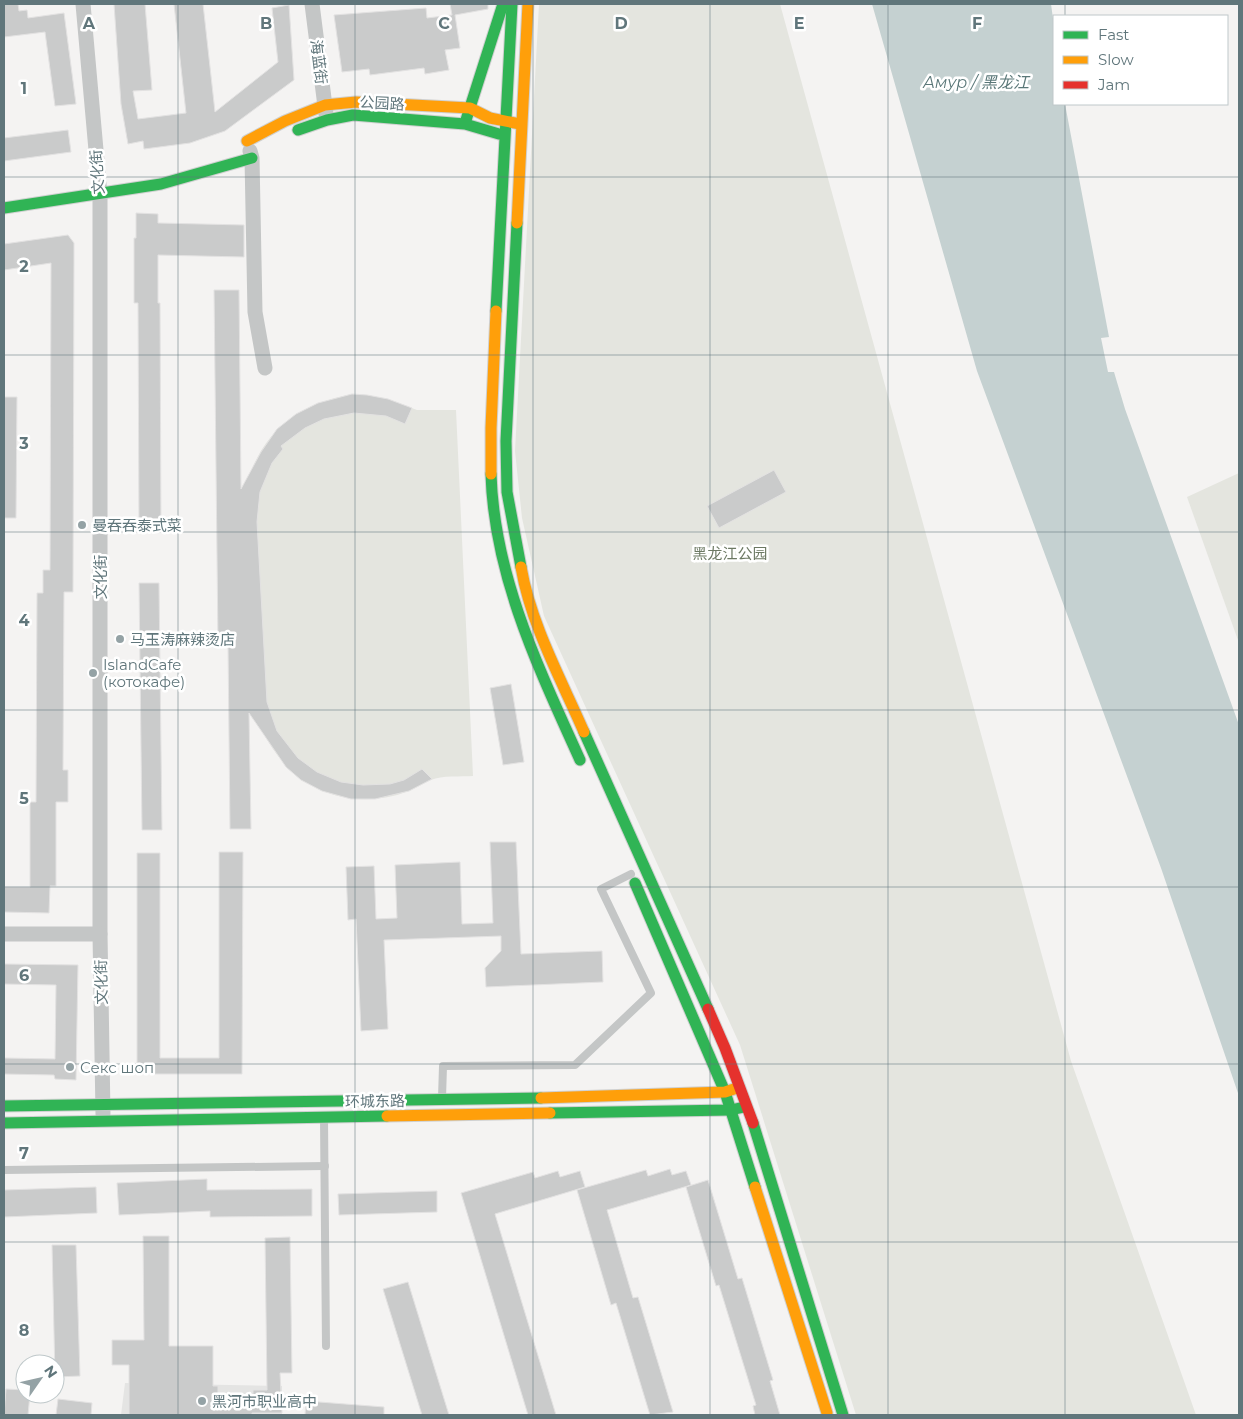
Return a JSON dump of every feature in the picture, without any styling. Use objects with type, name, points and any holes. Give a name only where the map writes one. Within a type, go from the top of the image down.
[{"type":"street","name":"文化街","points":[[83,4],[100,195],[100,934],[103,1113]]},
{"type":"street","name":"海蓝街","points":[[312,4],[327,120]]},
{"type":"street","points":[[465,124],[503,4]]},
{"type":"street","points":[[512,4],[493,385],[491,469],[493,502],[498,537],[512,598],[529,644],[585,772]]},
{"type":"street","points":[[528,4],[506,441],[507,492],[524,587],[544,641],[726,1048],[747,1106],[843,1415]]},
{"type":"street","name":"公园路","points":[[248,141],[285,121],[325,105],[356,102],[470,108],[490,118],[522,124]]},
{"type":"street","name":"公园路","points":[[248,141],[289,133],[327,120],[353,115],[465,124],[506,136],[521,138]]},
{"type":"street","points":[[248,141],[252,158],[256,312],[265,368]]},
{"type":"street","points":[[4,208],[100,195],[222,170],[252,158]]},
{"type":"street","points":[[629,870],[725,1092],[828,1415]]},
{"type":"street","points":[[4,934],[100,934]]},
{"type":"street","name":"环城东路","points":[[4,1123],[103,1113],[442,1100],[725,1092],[740,1087]]},
{"type":"street","name":"环城东路","points":[[4,1106],[103,1113],[324,1116],[731,1110],[747,1106]]},
{"type":"lane","points":[[442,1100],[443,1066],[575,1065],[650,993],[601,889],[629,870]]},
{"type":"lane","points":[[324,1116],[326,1346]]},
{"type":"lane","points":[[4,1170],[325,1166]]},
{"type":"shaded area","name":"黑河市职业高中","points":[[125,1383],[282,1386],[282,1415],[121,1415]]},
{"type":"green space","name":"黑龙江公园","points":[[539,4],[780,4],[1071,1061],[1196,1415],[856,1415],[740,1045],[544,616],[522,518],[515,451]]},
{"type":"green space","points":[[352,394],[388,399],[417,410],[456,410],[473,776],[435,778],[398,795],[370,799],[348,798],[328,793],[310,784],[279,757],[256,719],[247,483],[254,464],[273,434],[300,413],[315,405]]},
{"type":"green space","points":[[1239,473],[1239,643],[1187,497]]},
{"type":"water","name":"Амур / 黑龙江","points":[[872,4],[1051,4],[1053,19],[1053,105],[1065,105],[1109,337],[1101,338],[1108,372],[1114,372],[1125,409],[1239,725],[1239,1096],[1161,868],[977,371]]},
{"type":"building","points":[[4,4],[18,4],[19,11],[27,10],[28,18],[64,13],[76,104],[55,106],[45,32],[4,37]]},
{"type":"building","points":[[114,4],[145,4],[152,90],[133,91],[138,119],[186,113],[174,4],[203,4],[215,112],[278,62],[272,8],[289,5],[294,80],[225,131],[190,143],[144,149],[143,141],[128,144],[121,104]]},
{"type":"building","points":[[450,4],[488,4],[488,9],[455,15],[460,48],[445,50],[449,70],[425,74],[424,68],[370,75],[369,69],[342,72],[334,15],[426,8],[427,18],[452,15]]},
{"type":"building","points":[[68,130],[71,152],[4,161],[4,138]]},
{"type":"building","points":[[136,213],[158,214],[158,223],[244,225],[244,257],[158,255],[161,528],[139,528],[138,303],[134,303]]},
{"type":"building","points":[[68,235],[74,243],[74,260],[73,592],[64,592],[63,770],[68,770],[68,802],[56,802],[56,886],[50,886],[49,913],[4,912],[4,887],[30,887],[30,802],[36,802],[37,593],[43,593],[43,570],[50,570],[51,263],[4,270],[4,244]]},
{"type":"building","points":[[214,290],[239,290],[241,489],[261,452],[277,429],[296,414],[318,403],[352,394],[388,399],[412,408],[405,424],[386,416],[354,413],[324,419],[305,428],[281,446],[283,449],[272,463],[260,492],[257,522],[267,702],[277,731],[298,758],[317,772],[341,782],[363,785],[390,784],[404,780],[422,769],[432,779],[409,791],[375,799],[351,799],[322,791],[301,780],[286,767],[249,713],[251,829],[230,829],[228,645],[218,645]]},
{"type":"building","points":[[4,397],[17,397],[16,518],[4,518]]},
{"type":"building","points":[[774,470],[786,492],[719,528],[707,506]]},
{"type":"building","points":[[139,583],[159,583],[162,830],[142,830]]},
{"type":"building","points":[[511,684],[524,762],[503,765],[490,688]]},
{"type":"building","points":[[490,842],[516,842],[521,954],[602,951],[603,982],[486,987],[485,968],[501,951],[501,936],[384,940],[388,1029],[361,1031],[356,919],[348,920],[346,867],[374,866],[376,919],[397,918],[395,865],[460,862],[462,924],[493,923]]},
{"type":"building","points":[[219,852],[243,852],[242,1074],[137,1074],[137,853],[160,853],[160,1058],[219,1058]]},
{"type":"building","points":[[4,964],[78,965],[76,1080],[55,1079],[54,1075],[4,1074],[4,1058],[55,1059],[56,985],[4,984]]},
{"type":"building","points":[[670,1169],[672,1175],[686,1171],[691,1185],[607,1210],[633,1298],[638,1297],[673,1412],[650,1415],[616,1303],[611,1305],[577,1190],[646,1170],[648,1176]]},
{"type":"building","points":[[558,1171],[560,1177],[580,1171],[585,1187],[495,1214],[556,1415],[528,1415],[461,1193],[533,1172],[535,1178]]},
{"type":"building","points":[[207,1179],[207,1190],[312,1189],[312,1216],[210,1217],[210,1211],[119,1215],[117,1183]]},
{"type":"building","points":[[708,1180],[738,1279],[742,1278],[773,1380],[770,1381],[780,1415],[755,1415],[753,1406],[756,1405],[719,1285],[716,1286],[686,1187]]},
{"type":"building","points":[[96,1187],[97,1213],[4,1217],[4,1190]]},
{"type":"building","points":[[437,1191],[437,1212],[339,1215],[338,1194]]},
{"type":"building","points":[[143,1236],[169,1236],[169,1346],[213,1346],[213,1386],[218,1386],[218,1396],[253,1396],[253,1390],[267,1390],[265,1238],[290,1237],[292,1373],[280,1373],[282,1413],[252,1413],[252,1415],[129,1415],[129,1365],[112,1365],[112,1340],[144,1340]]},
{"type":"building","points":[[52,1245],[76,1245],[80,1376],[65,1377],[65,1354],[54,1354]]},
{"type":"building","points":[[408,1282],[449,1415],[422,1415],[383,1289]]},
{"type":"building","points":[[6,1389],[15,1389],[15,1404],[29,1404],[28,1415],[4,1415]]},
{"type":"building","points":[[65,1400],[92,1403],[91,1415],[56,1415],[57,1404],[65,1404]]},
{"type":"building","points":[[306,1401],[384,1407],[384,1415],[305,1415]]},
{"type":"traffic: fast","points":[[466,120],[503,4]]},
{"type":"traffic: fast","points":[[496,311],[512,4]]},
{"type":"traffic: fast","points":[[298,130],[327,120],[353,115],[465,124],[499,134]]},
{"type":"traffic: fast","points":[[4,208],[161,184],[252,158]]},
{"type":"traffic: fast","points":[[517,223],[506,441],[507,492],[521,567]]},
{"type":"traffic: fast","points":[[491,474],[494,512],[500,549],[521,621],[549,691],[580,760]]},
{"type":"traffic: fast","points":[[584,732],[708,1009]]},
{"type":"traffic: fast","points":[[635,883],[725,1092],[755,1187]]},
{"type":"traffic: fast","points":[[4,1106],[541,1098]]},
{"type":"traffic: fast","points":[[550,1113],[731,1110],[744,1107]]},
{"type":"traffic: fast","points":[[4,1123],[387,1116]]},
{"type":"traffic: fast","points":[[753,1123],[843,1415]]},
{"type":"traffic: slow","points":[[517,223],[528,4]]},
{"type":"traffic: slow","points":[[247,141],[285,121],[325,105],[356,102],[470,108],[490,118],[520,124]]},
{"type":"traffic: slow","points":[[491,474],[496,311]]},
{"type":"traffic: slow","points":[[521,567],[539,631],[584,732]]},
{"type":"traffic: slow","points":[[541,1098],[725,1092],[737,1088]]},
{"type":"traffic: slow","points":[[387,1116],[550,1113]]},
{"type":"traffic: slow","points":[[755,1187],[827,1413]]},
{"type":"traffic: jam","points":[[708,1009],[753,1123]]},
{"type":"place","name":"曼吞吞泰式菜","points":[[82,525]]},
{"type":"place","name":"马玉涛麻辣烫店","points":[[120,639]]},
{"type":"place","name":"IslandCafe (котокафе)","points":[[93,673]]},
{"type":"place","name":"Секс шоп","points":[[70,1067]]},
{"type":"place","name":"黑河市职业高中","points":[[202,1401]]}]
